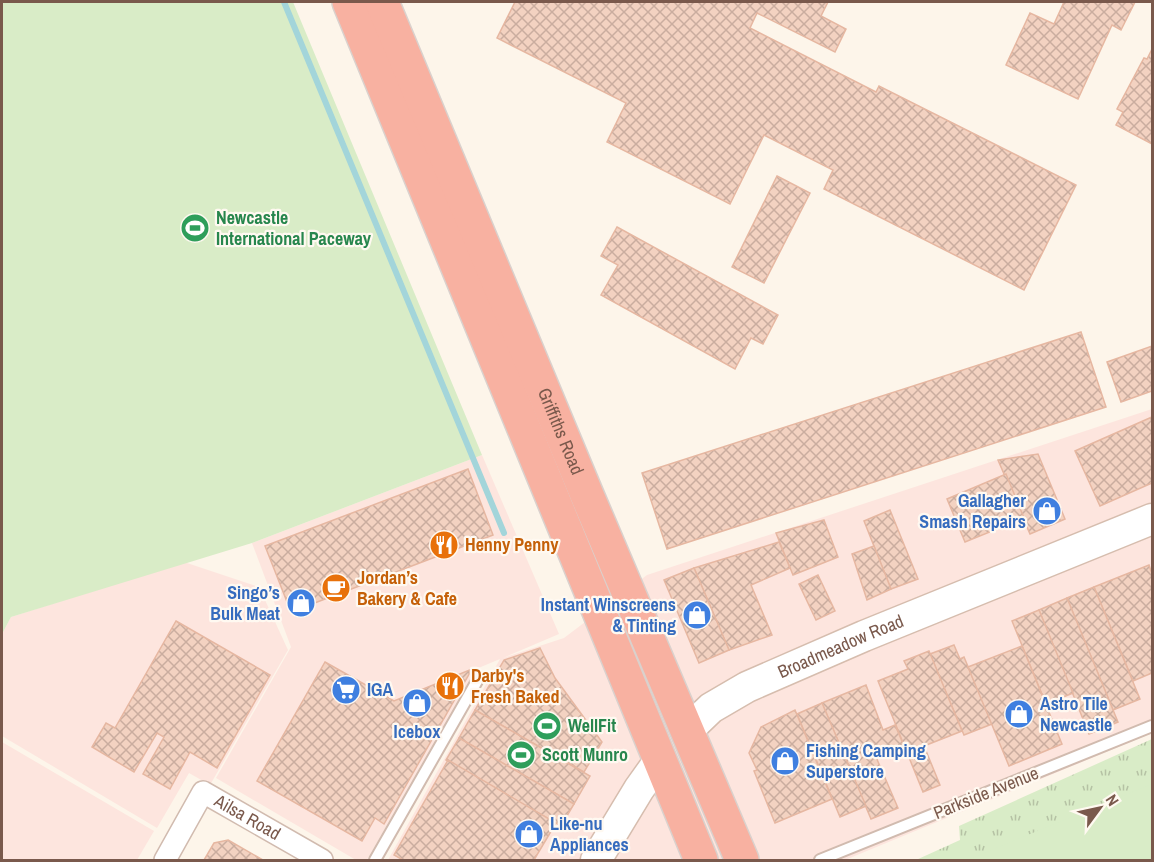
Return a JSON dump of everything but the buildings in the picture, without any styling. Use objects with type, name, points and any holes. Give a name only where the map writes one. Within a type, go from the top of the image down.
[{"type":"highway","name":"Griffiths Road","points":[[348,2],[701,861]]},
{"type":"highway","name":"Griffiths Road","points":[[382,2],[742,861]]},
{"type":"highway","name":"Broadmeadow Road","points":[[659,761],[687,732]]},
{"type":"street","name":"Broadmeadow Road","points":[[687,732],[711,708],[747,687],[864,636],[1152,519]]},
{"type":"street","name":"Broadmeadow Road","points":[[596,861],[639,789],[659,761]]},
{"type":"street","name":"Ailsa Road","points":[[165,861],[203,792],[322,861]]},
{"type":"lane","points":[[375,861],[477,681]]},
{"type":"lane","name":"Parkside Avenue","points":[[820,861],[1152,726]]},
{"type":"shaded area","points":[[1152,409],[1152,733],[845,860],[388,860],[500,659],[476,669],[367,860],[356,860],[216,778],[291,647],[252,543],[482,455],[559,634],[503,658],[564,638],[647,575]]},
{"type":"shaded area","points":[[184,562],[259,587],[288,650],[210,785],[189,773],[157,828],[2,736],[2,634],[11,617]]},
{"type":"shaded area","points":[[2,742],[154,831],[137,860],[2,860]]},
{"type":"green space","name":"Newcastle International Paceway","points":[[2,2],[293,2],[482,455],[252,543],[11,617],[2,634]]},
{"type":"green space","points":[[1152,739],[1152,860],[916,860],[960,840],[959,826]]},
{"type":"green space","points":[[1152,784],[1152,860],[967,860]]},
{"type":"waterway","points":[[284,2],[504,533]]},
{"type":"place","name":"Newcastle International Paceway","points":[[195,228]]},
{"type":"place","name":"Gallagher Smash Repairs","points":[[1047,511]]},
{"type":"place","name":"Henny Penny","points":[[444,545]]},
{"type":"place","name":"Jordan’s Bakery & Cafe","points":[[336,588]]},
{"type":"place","name":"Singo’s Bulk Meat","points":[[301,603]]},
{"type":"place","name":"Instant Winscreens & Tinting","points":[[697,615]]},
{"type":"place","name":"Darby's Fresh Baked","points":[[450,686]]},
{"type":"place","name":"IGA","points":[[346,690]]},
{"type":"place","name":"Icebox","points":[[417,703]]},
{"type":"place","name":"Astro Tile Newcastle","points":[[1019,714]]},
{"type":"place","name":"WellFit","points":[[547,726]]},
{"type":"place","name":"Scott Munro","points":[[521,755]]},
{"type":"place","name":"Fishing Camping Superstore","points":[[785,761]]},
{"type":"place","name":"Like-nu Appliances","points":[[529,834]]}]
